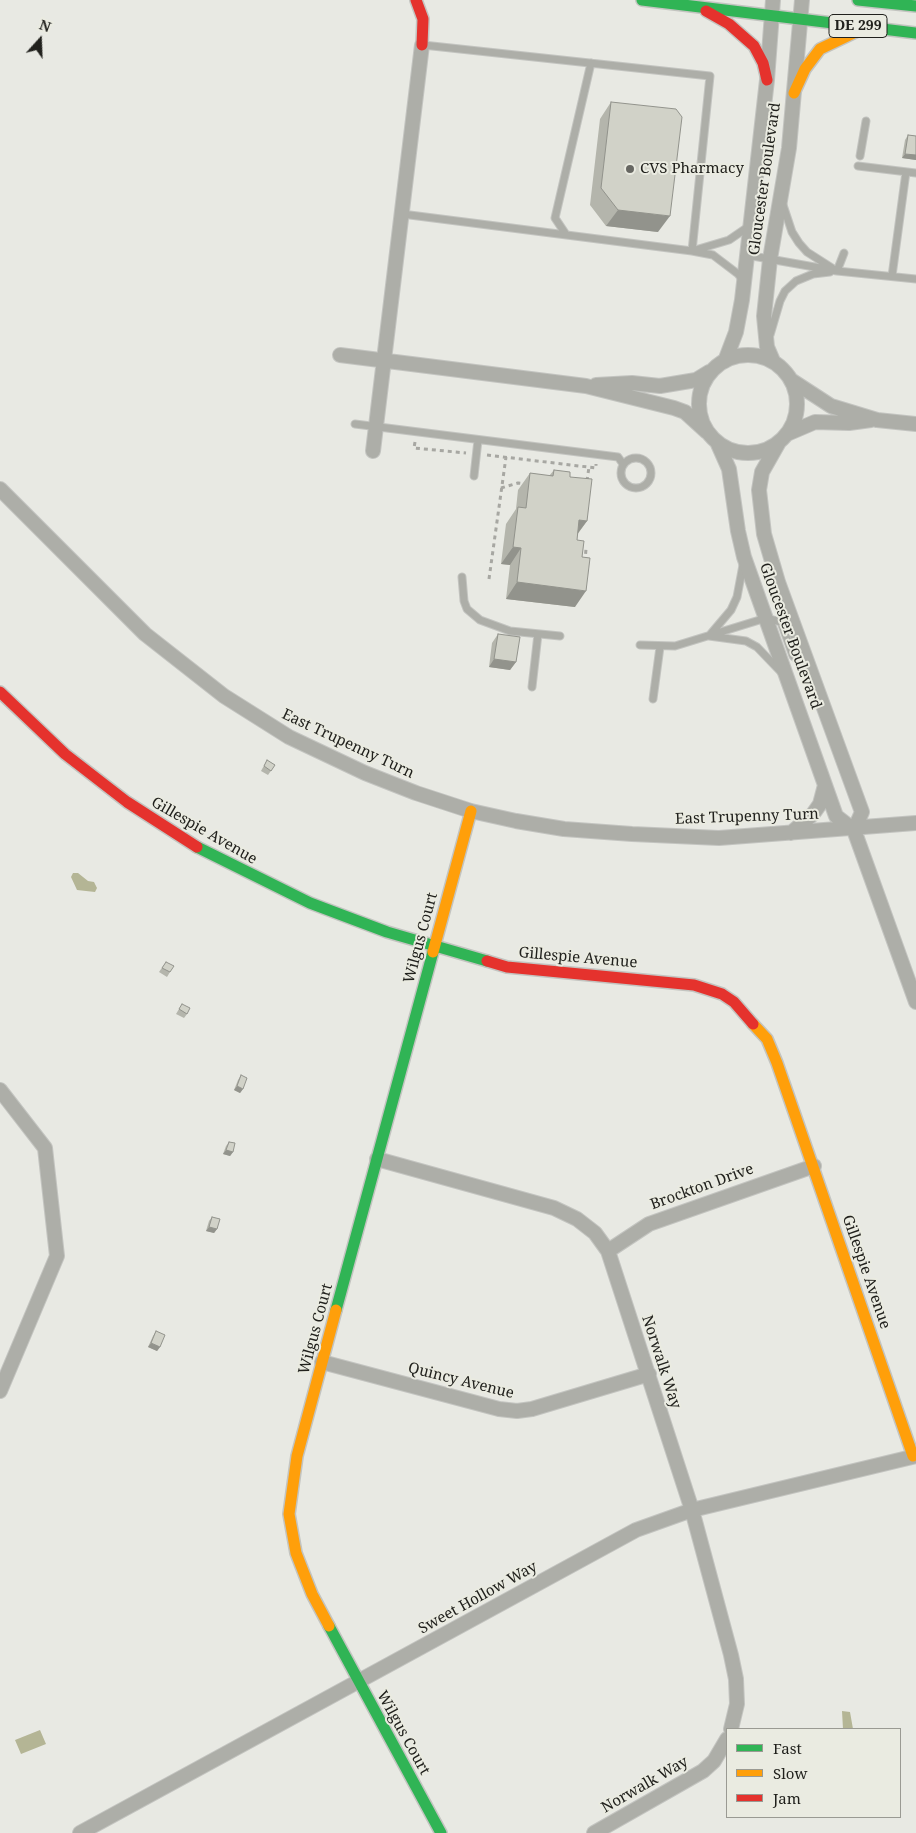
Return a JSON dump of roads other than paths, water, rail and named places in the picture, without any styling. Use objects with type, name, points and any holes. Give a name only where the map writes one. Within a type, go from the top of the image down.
[{"type":"street","points":[[373,451],[422,45],[423,19],[416,0]]},
{"type":"street","name":"DE 299","points":[[642,0],[916,33]]},
{"type":"street","name":"Gloucester Boulevard","points":[[725,361],[736,332],[748,255],[767,80],[773,0]]},
{"type":"street","name":"Gloucester Boulevard","points":[[773,361],[766,347],[764,316],[770,259],[781,200],[794,93],[802,0]]},
{"type":"street","name":"DE 299","points":[[858,0],[916,6]]},
{"type":"street","points":[[697,6],[729,24],[754,46],[763,63],[767,80]]},
{"type":"street","points":[[794,93],[805,69],[820,49],[866,27]]},
{"type":"street","points":[[340,354],[586,386],[685,412],[712,437],[732,450],[745,453],[768,449],[783,438],[815,422],[848,423],[877,420]]},
{"type":"street","points":[[586,386],[632,383],[660,386],[696,380],[725,361],[744,355],[759,356],[773,361],[791,379],[831,406],[877,420],[916,424]]},
{"type":"street","points":[[711,371],[704,381],[698,407],[701,419],[712,437]]},
{"type":"street","points":[[783,438],[794,421],[797,406],[796,392],[791,379]]},
{"type":"street","name":"Gloucester Boulevard","points":[[712,437],[729,469],[738,531],[744,557],[836,816],[854,830],[916,1002]]},
{"type":"street","name":"Gloucester Boulevard","points":[[783,438],[762,472],[759,490],[763,526],[778,582],[862,812],[854,830]]},
{"type":"street","name":"East Trupenny Turn","points":[[0,488],[144,634],[224,696],[289,737],[365,773],[416,793],[471,811],[545,826],[604,833],[719,838],[854,830],[916,823]]},
{"type":"street","name":"Gillespie Avenue","points":[[0,692],[65,754],[127,802],[200,849],[273,887],[326,910],[434,947],[507,967],[694,985],[722,994],[745,1012],[767,1039],[814,1166],[915,1456]]},
{"type":"street","points":[[791,833],[813,814],[820,804],[825,782]]},
{"type":"street","name":"Wilgus Court","points":[[441,1833],[358,1683],[312,1594],[291,1535],[289,1514],[293,1477],[322,1362],[471,811]]},
{"type":"street","points":[[0,1090],[45,1148],[57,1256],[0,1391]]},
{"type":"street","name":"Norwalk Way","points":[[377,1159],[554,1208],[577,1219],[595,1233],[608,1251],[692,1510],[736,1679],[737,1704],[731,1728]]},
{"type":"street","name":"Brockton Drive","points":[[608,1251],[649,1224],[814,1166]]},
{"type":"street","name":"Quincy Avenue","points":[[322,1362],[499,1410],[517,1411],[532,1409],[649,1374]]},
{"type":"street","name":"Sweet Hollow Way","points":[[80,1833],[636,1530],[692,1510],[915,1456]]},
{"type":"street","name":"Norwalk Way","points":[[594,1833],[703,1771],[714,1761],[726,1741]]},
{"type":"lane","points":[[422,45],[710,76],[692,251]]},
{"type":"lane","points":[[565,233],[555,218],[591,63]]},
{"type":"lane","points":[[860,156],[866,121]]},
{"type":"lane","points":[[858,166],[916,173]]},
{"type":"lane","points":[[892,276],[906,172]]},
{"type":"lane","points":[[781,200],[792,232],[799,243],[807,252],[837,271]]},
{"type":"lane","points":[[402,214],[565,233],[713,255],[738,274],[744,282]]},
{"type":"lane","points":[[692,251],[729,240],[751,225]]},
{"type":"lane","points":[[837,271],[844,253]]},
{"type":"lane","points":[[748,255],[837,271],[916,279]]},
{"type":"lane","points":[[766,347],[785,290],[796,281],[813,274],[837,271]]},
{"type":"lane","points":[[354,424],[618,457],[623,464]]},
{"type":"lane","points":[[474,476],[478,440]]},
{"type":"lane","points":[[632,458],[647,461],[651,468],[651,476],[648,483],[635,488],[627,485],[620,473],[623,464],[632,458]]},
{"type":"lane","points":[[709,636],[734,604],[744,557]]},
{"type":"lane","points":[[462,578],[464,602],[467,609],[480,620],[510,631],[560,636]]},
{"type":"lane","points":[[640,645],[675,646],[766,618],[782,622],[793,656],[810,670]]},
{"type":"lane","points":[[532,687],[538,634]]},
{"type":"lane","points":[[709,636],[736,638],[757,647],[787,678]]},
{"type":"lane","points":[[653,699],[660,647]]},
{"type":"place","name":"CVS Pharmacy","points":[[630,169]]}]
